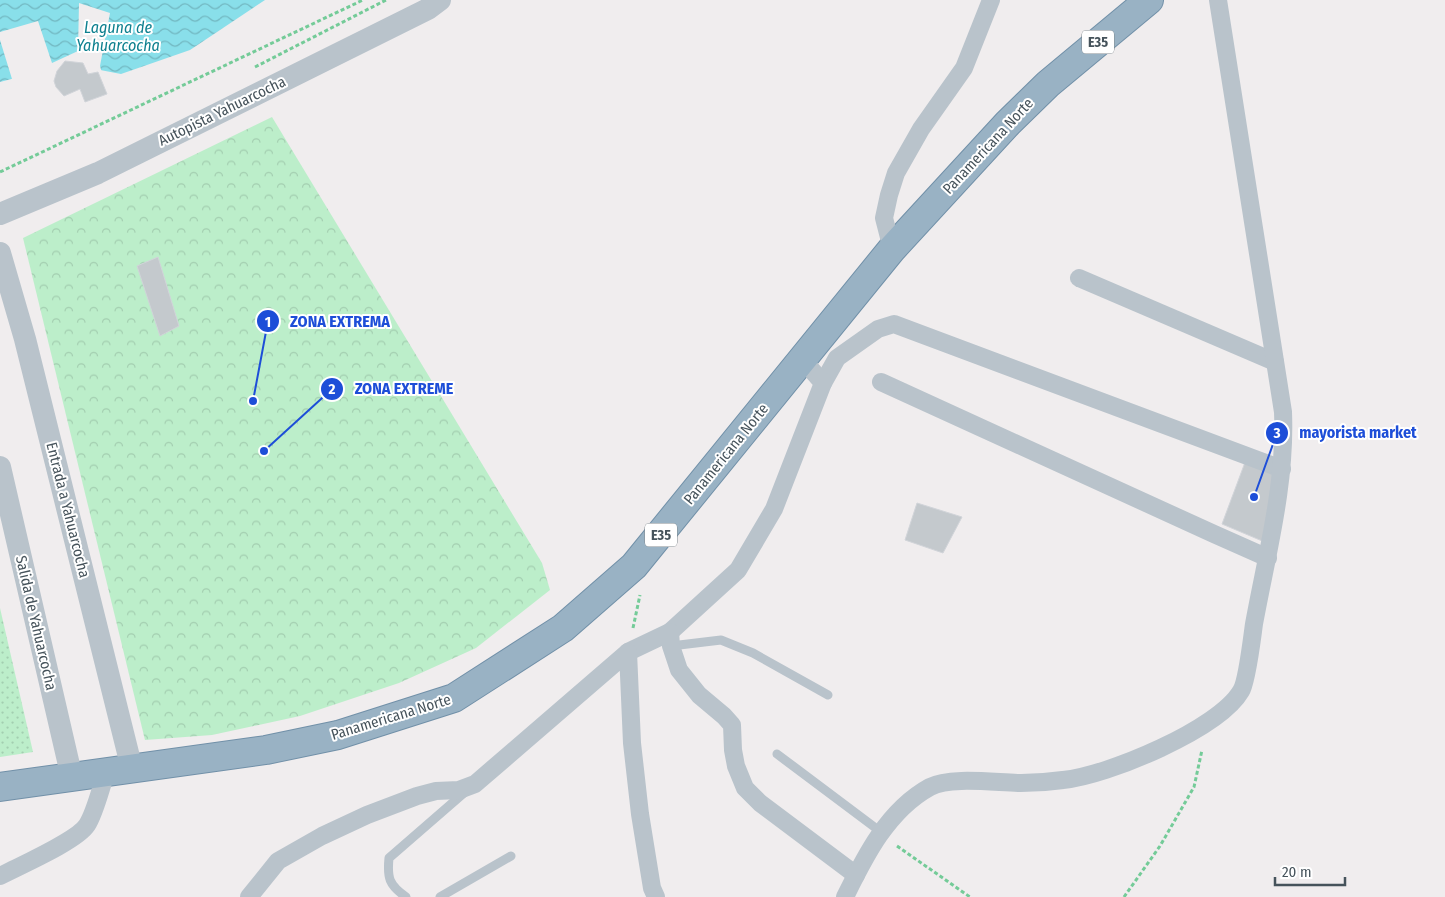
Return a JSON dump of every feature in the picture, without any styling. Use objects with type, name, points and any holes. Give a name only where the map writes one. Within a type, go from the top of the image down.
[{"type":"highway","name":"Panamericana Norte","points":[[0,787],[266,750],[338,735],[454,698],[562,628],[634,566],[892,249],[1008,123],[1048,84],[1149,0]]},
{"type":"street","name":"Autopista Yahuarcocha","points":[[0,214],[98,173],[419,14],[440,0]]},
{"type":"street","points":[[892,249],[884,218],[896,173],[921,129],[964,68],[991,0]]},
{"type":"street","points":[[845,897],[881,832],[909,800],[932,786],[956,781],[1022,783],[1065,780],[1103,771],[1186,736],[1229,708],[1242,690],[1260,587],[1268,558],[1282,469],[1284,438],[1283,412],[1218,0]]},
{"type":"street","name":"Entrada a Yahuarcocha","points":[[0,253],[30,358],[132,769]]},
{"type":"street","points":[[1079,278],[1275,362]]},
{"type":"street","points":[[249,897],[278,862],[322,836],[367,815],[417,796],[436,791],[459,790],[475,784],[628,652],[670,639],[738,570],[774,509],[823,383],[836,358],[878,329],[894,324],[1282,469]]},
{"type":"street","points":[[803,360],[823,383]]},
{"type":"street","points":[[881,382],[1268,558]]},
{"type":"street","name":"Salida de Yahuarcocha","points":[[0,467],[72,778]]},
{"type":"street","points":[[670,639],[679,670],[699,695],[724,716],[732,726],[736,766],[745,788],[760,803],[856,875]]},
{"type":"street","points":[[628,652],[632,743],[640,814],[652,888],[656,897]]},
{"type":"street","points":[[0,876],[70,840],[81,832],[88,824],[106,773]]},
{"type":"lane","points":[[670,639],[721,640],[753,652],[828,695]]},
{"type":"lane","points":[[777,754],[881,832]]},
{"type":"lane","points":[[406,897],[391,883],[387,872],[389,858],[475,784]]},
{"type":"lane","points":[[440,897],[511,856]]},
{"type":"path","points":[[0,172],[363,0]]},
{"type":"path","points":[[628,652],[641,594]]},
{"type":"path","points":[[1124,897],[1160,846],[1194,787],[1203,742],[1186,736]]},
{"type":"path","points":[[881,832],[885,837],[970,897]]},
{"type":"green space","points":[[272,117],[542,563],[550,590],[476,648],[399,683],[300,716],[212,735],[145,740],[23,238]]},
{"type":"green space","points":[[0,608],[33,752],[0,757]]},
{"type":"water","name":"Laguna de Yahuarcocha","points":[[0,0],[265,0],[190,50],[121,74],[69,64],[0,82]]},
{"type":"pier","points":[[79,3],[110,13],[100,66],[102,73],[69,66],[9,82],[12,79],[0,40],[0,32],[38,21],[52,63],[78,51]]},
{"type":"building","points":[[65,61],[83,63],[88,74],[98,72],[107,94],[85,102],[80,89],[64,96],[56,87],[54,81],[57,71]]},
{"type":"building","points":[[158,257],[179,326],[160,336],[137,266]]},
{"type":"building","points":[[1247,457],[1279,470],[1267,543],[1222,524]]},
{"type":"building","points":[[917,503],[962,517],[943,553],[905,540]]},
{"type":"place","name":"ZONA EXTREMA","points":[[253,401]]},
{"type":"place","name":"ZONA EXTREME","points":[[264,451]]},
{"type":"place","name":"mayorista market","points":[[1254,497]]}]
